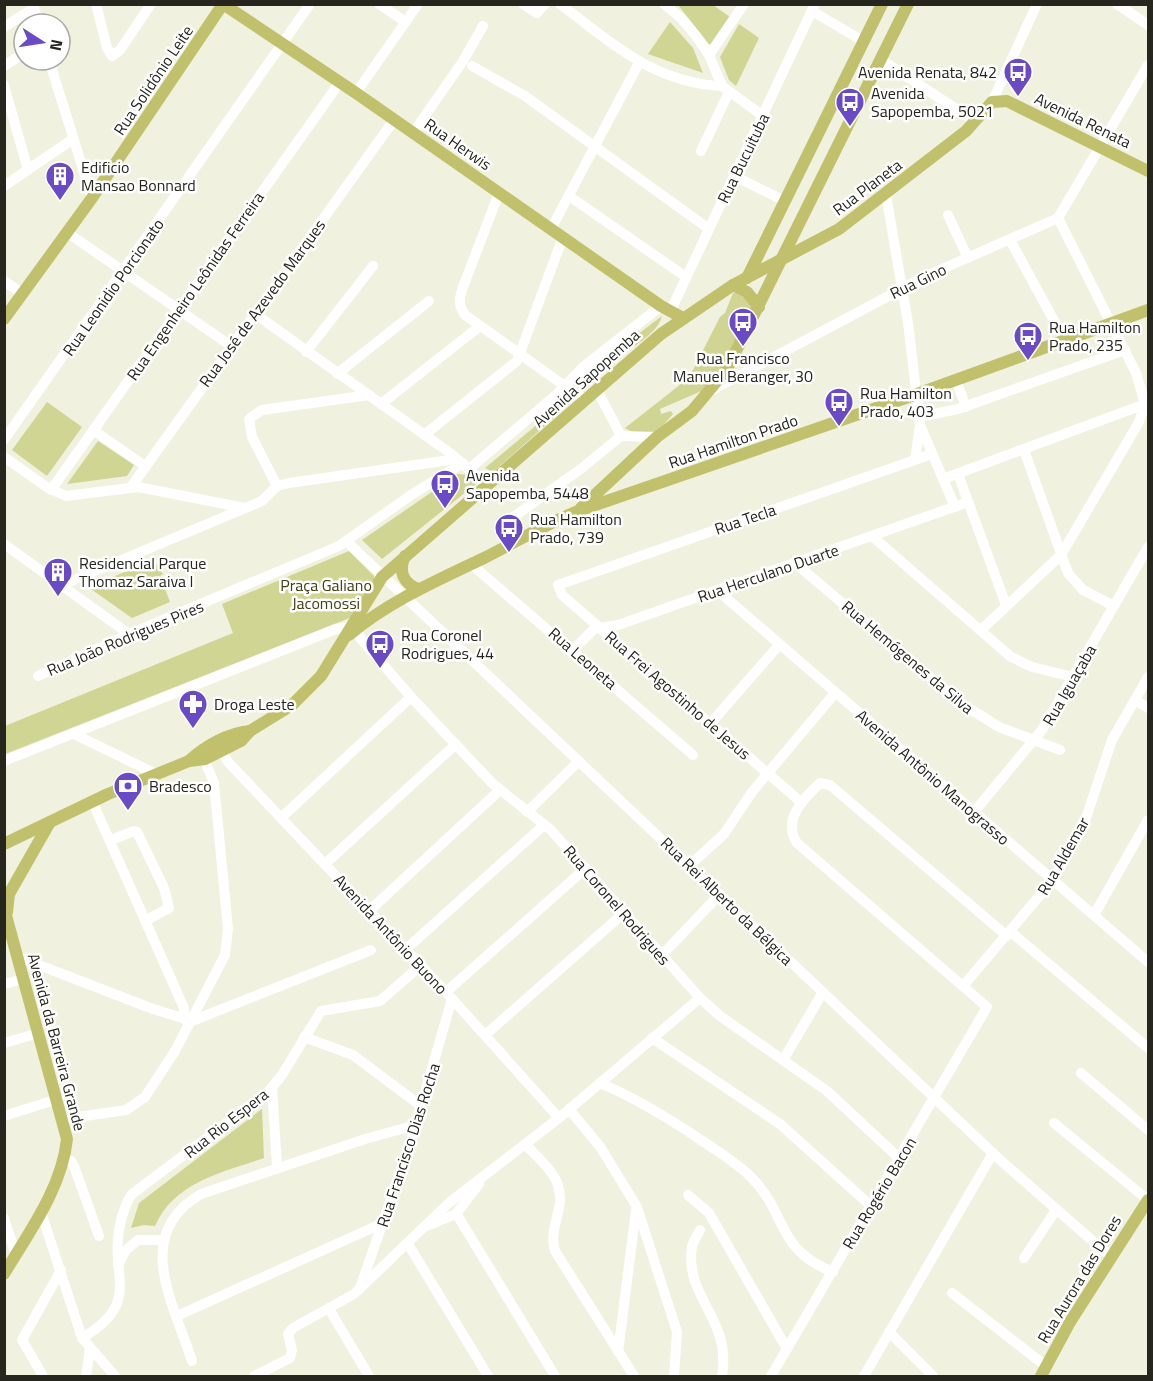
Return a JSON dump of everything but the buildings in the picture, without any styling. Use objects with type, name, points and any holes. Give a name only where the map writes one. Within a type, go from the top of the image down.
[{"type":"main road","name":"Rua Herwis","points":[[223,4],[413,132],[672,314]]},
{"type":"main road","name":"Rua Solidônio Leite","points":[[4,319],[68,233],[223,4]]},
{"type":"main road","points":[[747,278],[882,4]]},
{"type":"main road","points":[[747,278],[780,261],[792,249],[880,58],[908,4]]},
{"type":"main road","name":"Rua Planeta","points":[[792,249],[839,229],[886,195],[976,122],[998,97]]},
{"type":"main road","name":"Avenida Renata","points":[[998,97],[1149,171]]},
{"type":"main road","points":[[578,511],[657,437],[692,411],[710,391],[727,369],[780,261]]},
{"type":"main road","name":"Avenida Sapopemba","points":[[4,844],[92,801],[219,747],[241,741],[250,731],[292,705],[321,677],[382,577],[586,401],[672,314],[747,278]]},
{"type":"main road","points":[[733,285],[747,292],[759,307]]},
{"type":"main road","name":"Rua Hamilton Prado","points":[[352,628],[405,596],[471,564],[538,527],[578,511],[917,394],[1149,310]]},
{"type":"main road","points":[[405,556],[402,563],[403,577],[419,589]]},
{"type":"main road","name":"Avenida da Barreira Grande","points":[[4,1274],[41,1212],[64,1158],[67,1139],[64,1119],[6,910],[8,891],[50,822]]},
{"type":"main road","points":[[27,833],[35,837],[38,845]]},
{"type":"main road","name":"Rua Aurora das Dores","points":[[1044,1372],[1070,1322],[1149,1200]]},
{"type":"street","points":[[96,4],[107,48],[112,56],[120,50],[152,4]]},
{"type":"street","name":"Rua Leonidio Porcionato","points":[[4,440],[124,273],[310,4]]},
{"type":"street","points":[[379,4],[406,22]]},
{"type":"street","points":[[356,93],[418,4]]},
{"type":"street","points":[[523,4],[541,9]]},
{"type":"street","points":[[560,4],[639,63],[693,83],[725,89],[763,116]]},
{"type":"street","points":[[664,4],[682,19],[709,55],[725,89],[701,151]]},
{"type":"street","points":[[709,55],[744,4]]},
{"type":"street","name":"Rua Planeta","points":[[998,97],[1037,4]]},
{"type":"street","points":[[1117,4],[1149,25]]},
{"type":"street","points":[[4,27],[33,6]]},
{"type":"street","points":[[813,8],[863,41]]},
{"type":"street","name":"Rua Bucuituba","points":[[672,314],[686,278],[813,8]]},
{"type":"street","points":[[413,132],[463,61],[483,27]]},
{"type":"street","points":[[880,58],[976,122]]},
{"type":"street","points":[[551,230],[639,63]]},
{"type":"street","points":[[981,630],[1061,555],[1139,422],[1147,403],[1125,350],[1058,218],[1149,65]]},
{"type":"street","points":[[472,66],[502,81],[594,145],[709,230]]},
{"type":"street","points":[[53,72],[92,198]]},
{"type":"street","name":"Rua Engenheiro Leônidas Ferreira","points":[[51,490],[340,82]]},
{"type":"street","points":[[4,85],[28,170]]},
{"type":"street","name":"Rua José de Azevedo Marques","points":[[131,487],[394,120]]},
{"type":"street","points":[[4,186],[73,139]]},
{"type":"street","points":[[734,176],[785,201]]},
{"type":"street","points":[[500,193],[463,288],[459,303],[461,310],[586,401]]},
{"type":"street","points":[[886,195],[902,289],[920,421],[955,507]]},
{"type":"street","points":[[568,196],[686,278]]},
{"type":"street","points":[[948,214],[968,258]]},
{"type":"street","name":"Rua Gino","points":[[710,391],[902,289],[1058,218]]},
{"type":"street","points":[[68,233],[231,346]]},
{"type":"street","points":[[424,435],[514,364],[521,353],[563,237]]},
{"type":"street","points":[[1010,240],[1065,341]]},
{"type":"street","points":[[306,352],[373,266]]},
{"type":"street","points":[[4,280],[23,294]]},
{"type":"street","points":[[337,374],[429,301]]},
{"type":"street","points":[[254,313],[424,435],[488,486]]},
{"type":"street","name":"Rua João Rodrigues Pires","points":[[38,676],[129,634],[346,541],[411,495],[463,464],[566,385],[583,367],[672,314]]},
{"type":"street","points":[[381,404],[480,326]]},
{"type":"street","points":[[920,421],[966,407],[1125,350]]},
{"type":"street","points":[[956,380],[966,407]]},
{"type":"street","points":[[597,390],[621,436]]},
{"type":"street","points":[[277,486],[252,437],[249,419],[253,414],[262,410],[369,395]]},
{"type":"street","points":[[943,479],[1147,403]]},
{"type":"street","points":[[915,460],[920,421]]},
{"type":"street","points":[[93,430],[145,466]]},
{"type":"street","points":[[505,523],[582,468],[621,436],[657,437]]},
{"type":"street","points":[[1024,450],[1061,555],[1075,583],[1083,590],[1114,606]]},
{"type":"street","name":"Rua Tecla","points":[[558,585],[932,454]]},
{"type":"street","points":[[4,457],[51,490],[66,496],[131,487],[156,489],[246,508]]},
{"type":"street","points":[[62,585],[262,501],[277,486],[316,478],[463,464]]},
{"type":"street","points":[[958,474],[1006,605]]},
{"type":"street","name":"Rua Herculano Duarte","points":[[573,650],[591,631],[618,625],[718,591],[968,502]]},
{"type":"street","points":[[873,537],[1001,649],[1020,661],[1073,677]]},
{"type":"street","name":"Rua Rei Alberto da Bélgica","points":[[346,541],[993,1153],[1111,1257]]},
{"type":"street","points":[[4,544],[129,634]]},
{"type":"street","name":"Rua Iguaçaba","points":[[974,812],[1035,740],[1149,547]]},
{"type":"street","name":"Rua Leoneta","points":[[471,564],[693,755]]},
{"type":"street","name":"Rua Hemógenes da Silva","points":[[796,564],[962,703],[991,723],[1060,750]]},
{"type":"street","name":"Rua Frei Agostinho de Jesus","points":[[558,585],[562,595],[802,803]]},
{"type":"street","name":"Avenida Antônio Manograsso","points":[[718,591],[1149,962]]},
{"type":"street","points":[[4,761],[336,629],[352,628]]},
{"type":"street","name":"Rua Coronel Rodrigues","points":[[352,628],[411,698],[500,790],[544,825],[586,868],[700,998],[827,1092],[900,1159]]},
{"type":"street","points":[[710,724],[778,645]]},
{"type":"street","name":"Rua Aldemar","points":[[963,986],[1053,880],[1084,824],[1105,756],[1149,677]]},
{"type":"street","points":[[690,865],[724,834],[767,772],[835,693]]},
{"type":"street","points":[[282,818],[411,698]]},
{"type":"street","points":[[1135,700],[1149,708]]},
{"type":"street","points":[[74,734],[156,774]]},
{"type":"street","points":[[325,864],[456,744]]},
{"type":"street","points":[[64,1119],[126,1110],[139,1103],[175,1051],[188,1020],[225,955],[228,941],[214,783],[219,747]]},
{"type":"street","name":"Avenida Antônio Buono","points":[[219,747],[228,762],[449,996],[559,1118]]},
{"type":"street","points":[[203,755],[214,783]]},
{"type":"street","points":[[527,812],[579,761]]},
{"type":"street","points":[[963,986],[797,843],[790,824],[802,803],[820,783],[830,785],[1149,1048]]},
{"type":"street","points":[[369,911],[500,790]]},
{"type":"street","points":[[92,801],[188,1020]]},
{"type":"street","points":[[1094,915],[1149,820]]},
{"type":"street","points":[[405,950],[530,841],[544,825]]},
{"type":"street","points":[[111,840],[134,831],[137,832],[164,888],[169,909],[145,921]]},
{"type":"street","points":[[449,996],[586,868]]},
{"type":"street","points":[[662,955],[720,894]]},
{"type":"street","points":[[484,1035],[625,912]]},
{"type":"street","points":[[18,957],[188,1020],[371,950]]},
{"type":"street","name":"Rua Rio Espera","points":[[82,1338],[102,1327],[118,1303],[122,1286],[118,1264],[118,1230],[127,1200],[132,1194],[272,1087],[321,1011],[380,1001],[420,966]]},
{"type":"street","points":[[4,984],[24,979]]},
{"type":"street","name":"Rua Rogério Bacon","points":[[771,1377],[987,1009],[985,1003],[963,986]]},
{"type":"street","points":[[783,1060],[823,992]]},
{"type":"street","name":"Rua Francisco Dias Rocha","points":[[360,1289],[416,1125],[449,996]]},
{"type":"street","points":[[254,1377],[290,1358],[292,1350],[288,1337],[289,1331],[360,1289],[450,1202],[569,1110],[700,998]]},
{"type":"street","points":[[4,1043],[39,1033]]},
{"type":"street","points":[[304,1037],[353,1055],[421,1106]]},
{"type":"street","points":[[652,1038],[780,1124],[871,1206]]},
{"type":"street","points":[[1081,1073],[1149,1130]]},
{"type":"street","points":[[600,1083],[637,1099],[665,1115],[740,1167],[766,1196],[784,1234],[795,1249],[808,1260],[833,1272]]},
{"type":"street","points":[[272,1087],[277,1167]]},
{"type":"street","points":[[4,1116],[58,1099]]},
{"type":"street","points":[[569,1110],[600,1148],[637,1207],[677,1332],[674,1377]]},
{"type":"street","points":[[1054,1123],[1149,1200]]},
{"type":"street","points":[[192,1361],[163,1267],[162,1240],[176,1214],[188,1202],[201,1194],[277,1167],[416,1125]]},
{"type":"street","points":[[526,1145],[553,1176],[560,1193],[553,1236],[555,1251],[634,1377]]},
{"type":"street","points":[[864,1377],[993,1153]]},
{"type":"street","points":[[64,1158],[74,1166],[99,1236]]},
{"type":"street","points":[[424,1227],[456,1213],[486,1174]]},
{"type":"street","points":[[688,1195],[709,1213],[787,1349]]},
{"type":"street","points":[[618,1352],[637,1207]]},
{"type":"street","points":[[1024,1258],[1056,1210]]},
{"type":"street","points":[[41,1212],[82,1338],[115,1377]]},
{"type":"street","points":[[456,1213],[555,1377]]},
{"type":"street","points":[[4,1218],[16,1255]]},
{"type":"street","points":[[177,1316],[383,1223]]},
{"type":"street","points":[[700,1230],[692,1246],[692,1270],[697,1288],[723,1341],[725,1359],[722,1377]]},
{"type":"street","points":[[118,1264],[126,1250],[138,1240],[162,1240]]},
{"type":"street","points":[[408,1244],[488,1377]]},
{"type":"street","points":[[43,1377],[22,1340],[61,1270]]},
{"type":"street","points":[[952,1293],[1044,1372]]},
{"type":"street","points":[[329,1309],[369,1377]]},
{"type":"street","points":[[889,1332],[933,1377]]},
{"type":"street","points":[[86,1377],[90,1348]]},
{"type":"green space","points":[[678,5],[713,5],[730,17],[714,44],[709,44]]},
{"type":"green space","points":[[670,22],[693,48],[703,73],[648,54]]},
{"type":"green space","points":[[739,24],[759,38],[736,86],[729,80],[720,57]]},
{"type":"green space","points":[[739,292],[749,297],[752,309],[728,359],[706,389],[660,409],[661,414],[671,411],[673,414],[657,432],[632,432],[625,428],[681,384],[693,370],[720,317],[725,313],[733,293]]},
{"type":"green space","points":[[662,316],[652,332],[643,340],[597,371],[595,380],[586,389],[576,381]]},
{"type":"green space","points":[[569,398],[573,401],[493,472],[485,468]]},
{"type":"green space","points":[[47,402],[82,427],[47,476],[12,450]]},
{"type":"green space","points":[[98,441],[134,465],[127,476],[67,484]]},
{"type":"green space","name":"Praça Galiano Jacomossi","points":[[458,474],[468,475],[476,484],[382,559],[362,540]]},
{"type":"green space","name":"Praça Galiano Jacomossi","points":[[349,551],[374,576],[374,583],[352,617],[5,754],[5,726],[233,633],[222,604]]},
{"type":"green space","points":[[154,560],[163,574],[160,576],[170,602],[132,618],[88,587]]},
{"type":"green space","points":[[262,1109],[264,1158],[217,1174],[187,1189],[163,1211],[155,1226],[144,1225],[131,1228],[139,1203]]},
{"type":"place","name":"Avenida Renata, 842","points":[[1018,98]]},
{"type":"place","name":"Avenida Sapopemba, 5021","points":[[850,128]]},
{"type":"place","name":"Edificio Mansao Bonnard","points":[[60,202]]},
{"type":"place","name":"Rua Francisco Manuel Beranger, 30","points":[[743,348]]},
{"type":"place","name":"Rua Hamilton Prado, 235","points":[[1028,362]]},
{"type":"place","name":"Rua Hamilton Prado, 403","points":[[839,428]]},
{"type":"place","name":"Avenida Sapopemba, 5448","points":[[445,510]]},
{"type":"place","name":"Rua Hamilton Prado, 739","points":[[509,554]]},
{"type":"place","name":"Residencial Parque Thomaz Saraiva I","points":[[58,598]]},
{"type":"place","name":"Rua Coronel Rodrigues, 44","points":[[380,670]]},
{"type":"place","name":"Droga Leste","points":[[193,730]]},
{"type":"place","name":"Bradesco","points":[[128,812]]}]
